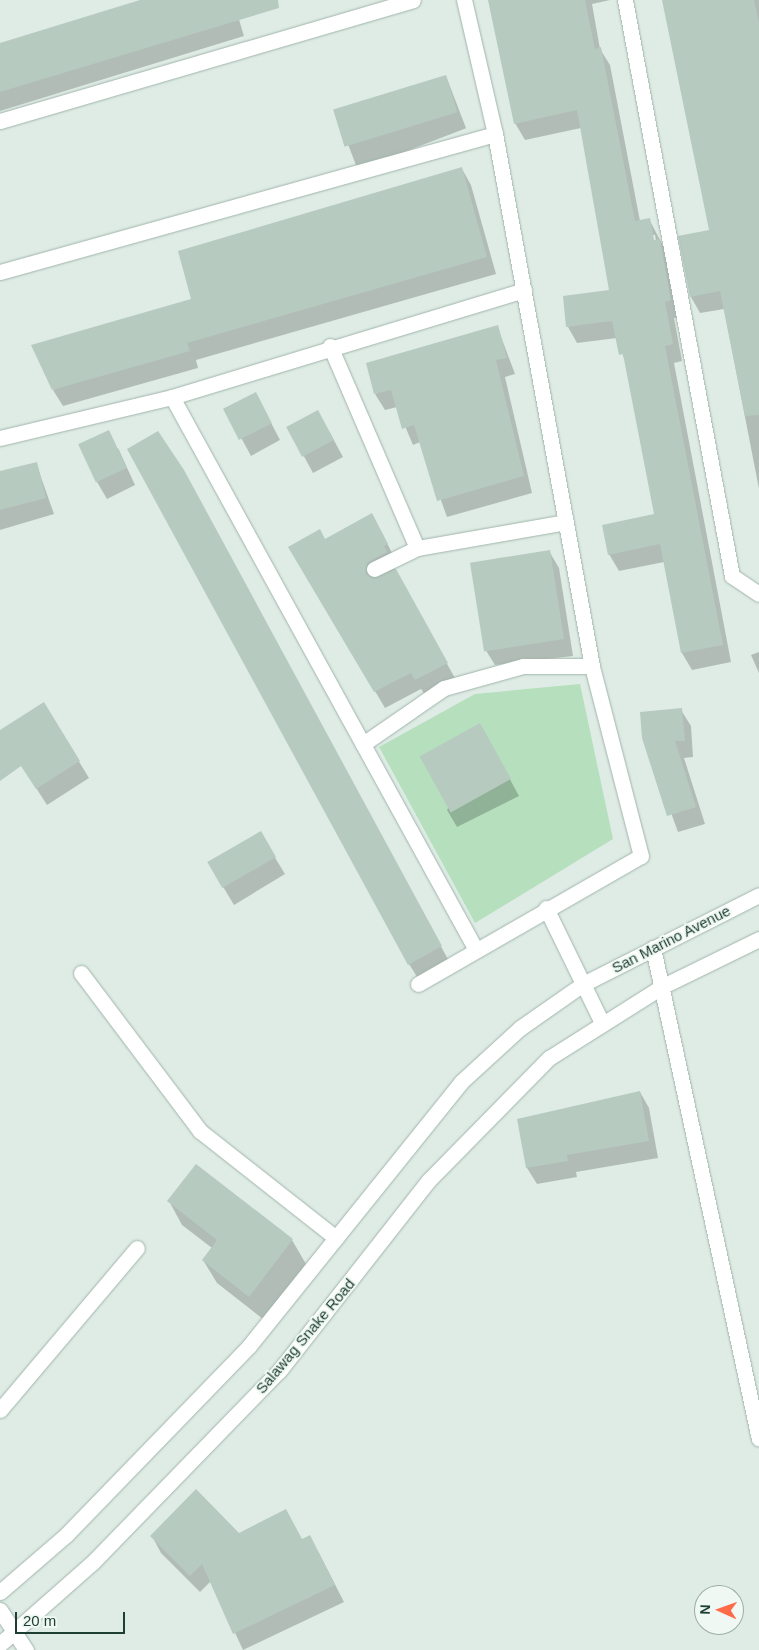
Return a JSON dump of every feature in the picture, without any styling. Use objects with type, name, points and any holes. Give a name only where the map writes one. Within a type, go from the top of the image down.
[{"type":"street","points":[[0,121],[413,0]]},
{"type":"street","points":[[418,984],[546,908],[641,856],[592,666],[495,134],[464,0]]},
{"type":"street","points":[[625,0],[732,576],[759,594]]},
{"type":"street","points":[[0,272],[495,134]]},
{"type":"street","points":[[0,438],[172,397],[330,346],[524,290]]},
{"type":"street","points":[[330,346],[417,548]]},
{"type":"street","points":[[172,397],[476,950]]},
{"type":"street","points":[[374,569],[417,548],[566,522]]},
{"type":"street","points":[[363,744],[444,688],[523,666],[592,666]]},
{"type":"street","name":"San Marino Avenue","points":[[583,984],[759,895]]},
{"type":"street","points":[[546,908],[601,1021],[662,986],[759,939]]},
{"type":"street","points":[[654,948],[759,1439]]},
{"type":"street","points":[[81,973],[200,1131],[336,1238]]},
{"type":"street","points":[[0,1592],[152,1450],[249,1346],[460,1082],[520,1028],[583,984]]},
{"type":"street","name":"Salawag Snake Road","points":[[0,1644],[15,1633],[92,1563],[279,1371],[429,1180],[496,1108],[549,1058],[601,1021]]},
{"type":"street","points":[[0,1410],[137,1248]]},
{"type":"street","points":[[0,1610],[26,1650]]},
{"type":"green space","points":[[580,684],[613,839],[475,923],[379,747],[475,694]]},
{"type":"building","points":[[140,0],[278,0],[279,8],[0,92],[0,43]]},
{"type":"building","points":[[488,0],[585,0],[595,49],[601,47],[635,221],[650,218],[654,240],[660,239],[671,300],[665,302],[673,344],[665,346],[723,645],[681,653],[660,544],[608,555],[602,525],[654,514],[623,354],[619,355],[612,321],[566,327],[563,296],[609,290],[577,110],[514,124]]},
{"type":"building","points":[[662,0],[754,0],[759,23],[759,415],[745,416],[720,291],[690,297],[678,236],[709,230]]},
{"type":"building","points":[[446,75],[457,112],[345,147],[333,109]]},
{"type":"building","points":[[462,167],[487,257],[187,343],[190,351],[52,390],[31,345],[191,299],[178,251]]},
{"type":"building","points":[[498,325],[507,358],[496,360],[524,476],[437,501],[414,425],[402,429],[391,390],[374,394],[366,363]]},
{"type":"building","points":[[256,392],[272,423],[239,440],[223,409]]},
{"type":"building","points":[[318,410],[334,440],[302,457],[286,427]]},
{"type":"building","points":[[109,430],[127,468],[96,482],[78,444]]},
{"type":"building","points":[[158,431],[184,470],[442,946],[408,965],[127,449]]},
{"type":"building","points":[[37,462],[46,498],[0,510],[0,471]]},
{"type":"building","points":[[372,513],[388,544],[384,546],[387,552],[367,563],[366,574],[374,578],[396,569],[448,663],[415,680],[411,673],[374,692],[288,547],[320,529],[325,539]]},
{"type":"building","points":[[550,550],[564,639],[484,652],[470,563]]},
{"type":"building","points":[[44,702],[80,761],[36,789],[21,766],[0,781],[0,730]]},
{"type":"building","points":[[682,708],[685,741],[675,741],[696,807],[667,816],[642,738],[640,712]]},
{"type":"building","points":[[480,723],[511,779],[451,812],[420,756]]},
{"type":"building","points":[[261,831],[276,857],[222,888],[207,862]]},
{"type":"building","points":[[640,1091],[649,1141],[567,1155],[568,1161],[526,1168],[517,1119]]},
{"type":"building","points":[[196,1164],[293,1239],[249,1297],[202,1260],[217,1240],[167,1201]]},
{"type":"building","points":[[196,1489],[239,1533],[286,1509],[302,1539],[310,1535],[335,1585],[233,1634],[202,1564],[190,1576],[150,1536]]}]
